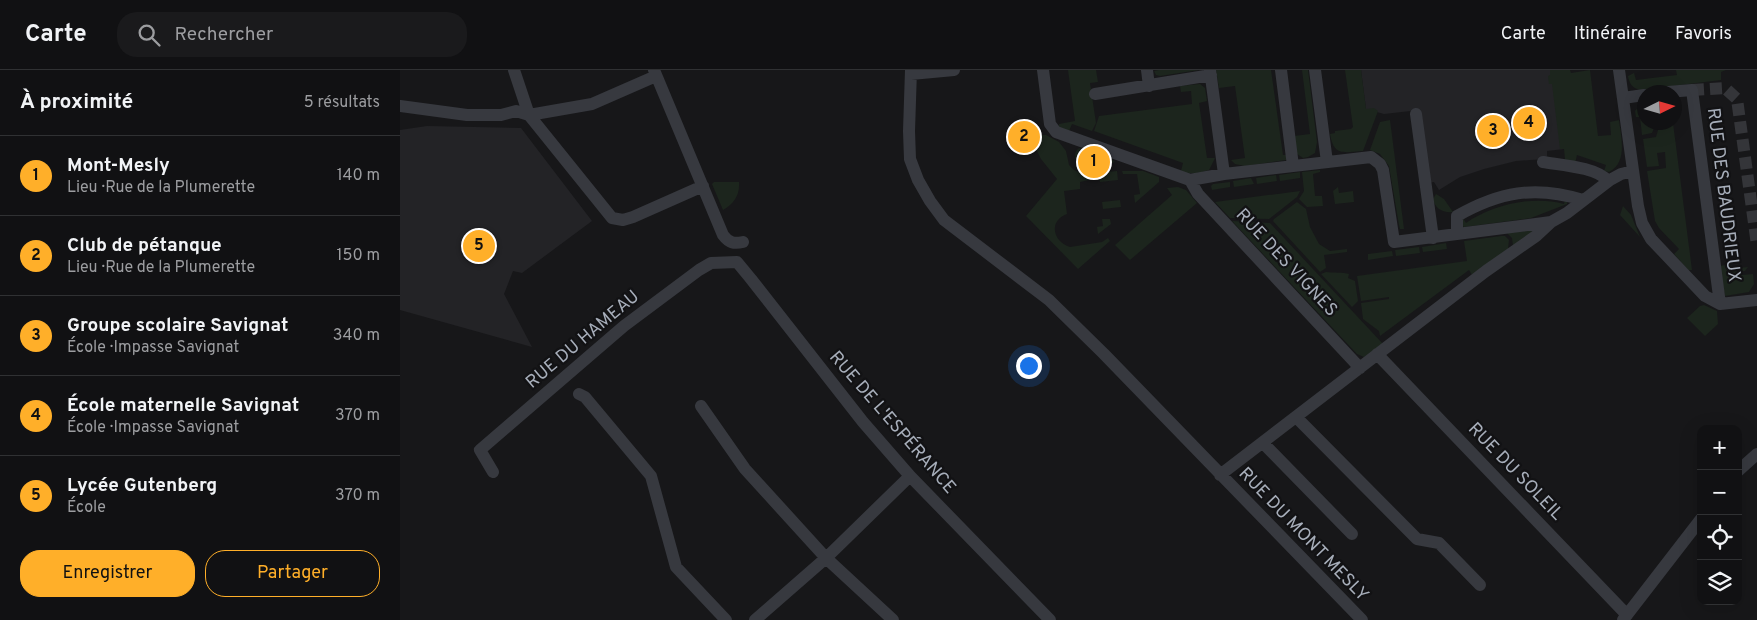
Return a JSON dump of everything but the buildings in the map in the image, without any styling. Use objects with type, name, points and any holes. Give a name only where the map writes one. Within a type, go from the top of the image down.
[{"type":"street","points":[[514,70],[529,115],[612,218],[623,220],[633,217],[703,186]]},
{"type":"street","points":[[911,72],[954,70]]},
{"type":"street","points":[[1043,70],[1050,124],[1056,132],[1190,180],[1224,174],[1375,158],[1383,170],[1394,242],[1551,222]]},
{"type":"street","points":[[1147,70],[1149,86]]},
{"type":"street","points":[[1281,70],[1293,166]]},
{"type":"street","points":[[1314,70],[1327,162]]},
{"type":"street","points":[[1619,70],[1638,206],[1645,232],[1705,296],[1720,304],[1757,300]]},
{"type":"street","name":"RUE DU MONT MESLY","points":[[911,72],[910,159],[918,180],[944,220],[1049,300],[1104,354],[1362,620]]},
{"type":"street","points":[[1094,94],[1149,86],[1211,72],[1224,174]]},
{"type":"street","points":[[402,108],[467,115],[501,115],[516,111],[529,115],[592,104],[655,73],[723,235],[733,243],[743,242]]},
{"type":"street","name":"RUE DES BAUDRIEUX","points":[[1682,91],[1692,90],[1720,304]]},
{"type":"street","points":[[1623,98],[1637,96]]},
{"type":"street","points":[[1416,114],[1433,238]]},
{"type":"street","points":[[1543,162],[1589,171],[1605,177],[1608,181]]},
{"type":"street","points":[[1220,475],[1486,270],[1536,236],[1551,222],[1567,213],[1608,181],[1621,174],[1633,171]]},
{"type":"street","name":"RUE DES VIGNES","points":[[1190,180],[1198,194],[1360,368]]},
{"type":"street","points":[[1457,234],[1457,216],[1476,205],[1504,195],[1531,192],[1562,193],[1582,200]]},
{"type":"street","name":"RUE DU HAMEAU","points":[[493,472],[480,450],[624,326],[711,263],[737,262]]},
{"type":"street","name":"RUE DE L'ESPÉRANCE","points":[[737,262],[863,422],[910,476],[1050,620]]},
{"type":"street","name":"RUE DU SOLEIL","points":[[1377,354],[1625,618]]},
{"type":"street","points":[[579,394],[585,397],[651,476],[676,568],[726,620]]},
{"type":"street","points":[[702,406],[745,469],[826,558],[893,620]]},
{"type":"street","points":[[1296,417],[1417,540],[1439,543],[1480,585]]},
{"type":"street","points":[[1263,443],[1352,534]]},
{"type":"street","points":[[1739,470],[1757,454]]},
{"type":"street","points":[[755,620],[826,558],[910,476]]},
{"type":"street","points":[[1625,618],[1697,524]]},
{"type":"shaded area","points":[[1068,70],[1096,70],[1098,82],[1090,83],[1096,123],[1092,131],[1072,124],[1069,131],[1059,127],[1059,124],[1075,121]]},
{"type":"shaded area","points":[[1199,70],[1160,76],[1156,75],[1154,71]]},
{"type":"shaded area","points":[[1216,70],[1271,70],[1283,155],[1288,155],[1286,160],[1245,166],[1235,164],[1231,160],[1245,158],[1235,86],[1219,88]]},
{"type":"shaded area","points":[[1302,70],[1308,70],[1317,142],[1315,153],[1303,158],[1297,154],[1294,136],[1310,134]]},
{"type":"shaded area","points":[[1345,70],[1361,70],[1366,109],[1374,108],[1378,111],[1363,151],[1341,152],[1337,150],[1330,134],[1353,127]]},
{"type":"shaded area","points":[[1361,70],[1555,70],[1564,149],[1547,151],[1547,156],[1544,159],[1516,161],[1484,169],[1460,177],[1439,190],[1434,182],[1428,183],[1419,110],[1384,114],[1366,109]]},
{"type":"shaded area","points":[[1550,70],[1570,70],[1571,73],[1590,70],[1598,136],[1611,135],[1610,122],[1619,120],[1622,141],[1621,156],[1615,168],[1609,172],[1604,171],[1606,165],[1577,155],[1575,164],[1559,159],[1565,159],[1564,149],[1560,149],[1552,84],[1549,84],[1548,76],[1550,75]]},
{"type":"shaded area","points":[[1676,70],[1726,70],[1721,72],[1721,80],[1680,85],[1637,85],[1637,89],[1631,85],[1628,76],[1634,73],[1636,80],[1677,75]]},
{"type":"shaded area","points":[[1200,84],[1205,88],[1207,101],[1199,103],[1207,158],[1215,158],[1209,170],[1195,173],[1181,171],[1183,163],[1094,131],[1099,116],[1192,104],[1191,91],[1181,92],[1180,86]]},
{"type":"shaded area","points":[[1390,120],[1404,229],[1400,229],[1399,225],[1389,166],[1380,154],[1370,150],[1380,122]]},
{"type":"shaded area","points":[[427,126],[521,128],[592,221],[522,273],[513,271],[504,294],[532,347],[400,310],[400,130]]},
{"type":"shaded area","points":[[1641,130],[1653,130],[1652,133],[1642,135]]},
{"type":"shaded area","points":[[1658,130],[1674,130],[1692,270],[1688,270],[1674,254],[1679,249],[1659,228],[1655,221],[1647,171],[1666,168],[1665,152],[1657,153],[1659,166],[1647,167],[1643,139],[1656,137]]},
{"type":"shaded area","points":[[1034,135],[1046,135],[1059,142],[1066,151],[1069,165],[1074,170],[1083,174],[1093,174],[1094,178],[1080,182],[1080,189],[1064,191],[1067,214],[1057,221],[1055,226],[1055,231],[1060,241],[1070,247],[1102,242],[1108,238],[1110,241],[1078,269],[1026,216],[1057,179],[1041,159],[1036,149],[1032,147]]},
{"type":"shaded area","points":[[1079,148],[1115,162],[1081,166],[1075,157]]},
{"type":"shaded area","points":[[1320,170],[1320,172],[1313,174],[1315,196],[1322,196],[1323,206],[1307,207],[1299,199],[1304,191],[1302,172]]},
{"type":"shaded area","points":[[1117,171],[1118,180],[1100,182],[1098,173]]},
{"type":"shaded area","points":[[1122,171],[1143,171],[1159,177],[1159,182],[1135,203],[1134,195],[1140,194],[1137,174],[1123,174]]},
{"type":"shaded area","points":[[1300,172],[1300,178],[1280,181],[1279,175]]},
{"type":"shaded area","points":[[1276,175],[1277,181],[1257,184],[1256,178]]},
{"type":"shaded area","points":[[1251,178],[1254,184],[1234,187],[1233,181]]},
{"type":"shaded area","points":[[714,182],[739,182],[736,199],[723,210],[712,184]]},
{"type":"shaded area","points":[[1230,182],[1230,187],[1212,190],[1211,186],[1213,184]]},
{"type":"shaded area","points":[[1178,187],[1186,190],[1197,203],[1130,260],[1115,245],[1172,195],[1167,188]]},
{"type":"shaded area","points":[[1338,187],[1339,193],[1353,191],[1354,202],[1335,204],[1333,191]]},
{"type":"shaded area","points":[[1300,191],[1297,197],[1269,219],[1230,218],[1215,202]]},
{"type":"shaded area","points":[[1436,194],[1444,199],[1453,212],[1446,212],[1438,208],[1433,199]]},
{"type":"shaded area","points":[[1565,199],[1567,204],[1531,218],[1464,227],[1461,225],[1463,218],[1466,223],[1488,211],[1513,203],[1552,201],[1564,204]]},
{"type":"shaded area","points":[[1120,200],[1121,207],[1103,209],[1102,202]]},
{"type":"shaded area","points":[[1297,202],[1306,209],[1310,227],[1319,244],[1330,251],[1347,249],[1347,252],[1324,255],[1326,268],[1320,272],[1273,221]]},
{"type":"shaded area","points":[[1623,206],[1631,215],[1640,237],[1620,215]]},
{"type":"shaded area","points":[[1102,219],[1110,219],[1111,224],[1098,234],[1097,227],[1103,226]]},
{"type":"shaded area","points":[[1232,221],[1270,223],[1383,344],[1364,357],[1357,354]]},
{"type":"shaded area","points":[[1531,230],[1533,233],[1513,246],[1512,238],[1507,233]]},
{"type":"shaded area","points":[[1505,236],[1509,240],[1508,249],[1472,275],[1469,270],[1380,336],[1379,331],[1363,319],[1361,303],[1389,299],[1389,297],[1361,301],[1357,276],[1467,261],[1464,241]]},
{"type":"shaded area","points":[[1446,243],[1447,249],[1423,252],[1422,247]]},
{"type":"shaded area","points":[[1419,247],[1420,253],[1396,256],[1395,250]]},
{"type":"shaded area","points":[[1392,251],[1393,256],[1368,260],[1368,254]]},
{"type":"shaded area","points":[[1731,264],[1732,269],[1748,267],[1745,271],[1741,271],[1742,275],[1753,274],[1754,284],[1749,292],[1725,296],[1719,266]]},
{"type":"shaded area","points":[[1326,272],[1349,274],[1348,278],[1355,281],[1358,301],[1352,307],[1321,274]]},
{"type":"shaded area","points":[[1704,305],[1717,311],[1718,324],[1705,336],[1687,318],[1700,306]]},
{"type":"tunnel","points":[[1692,90],[1725,88],[1737,99],[1757,245]]},
{"type":"place","name":"École maternelle Savignat","points":[[1529,123]]},
{"type":"place","name":"Groupe scolaire Savignat","points":[[1493,131]]},
{"type":"place","name":"Club de pétanque","points":[[1024,137]]},
{"type":"place","name":"Mont-Mesly","points":[[1094,162]]},
{"type":"place","name":"Lycée Gutenberg","points":[[479,246]]}]
